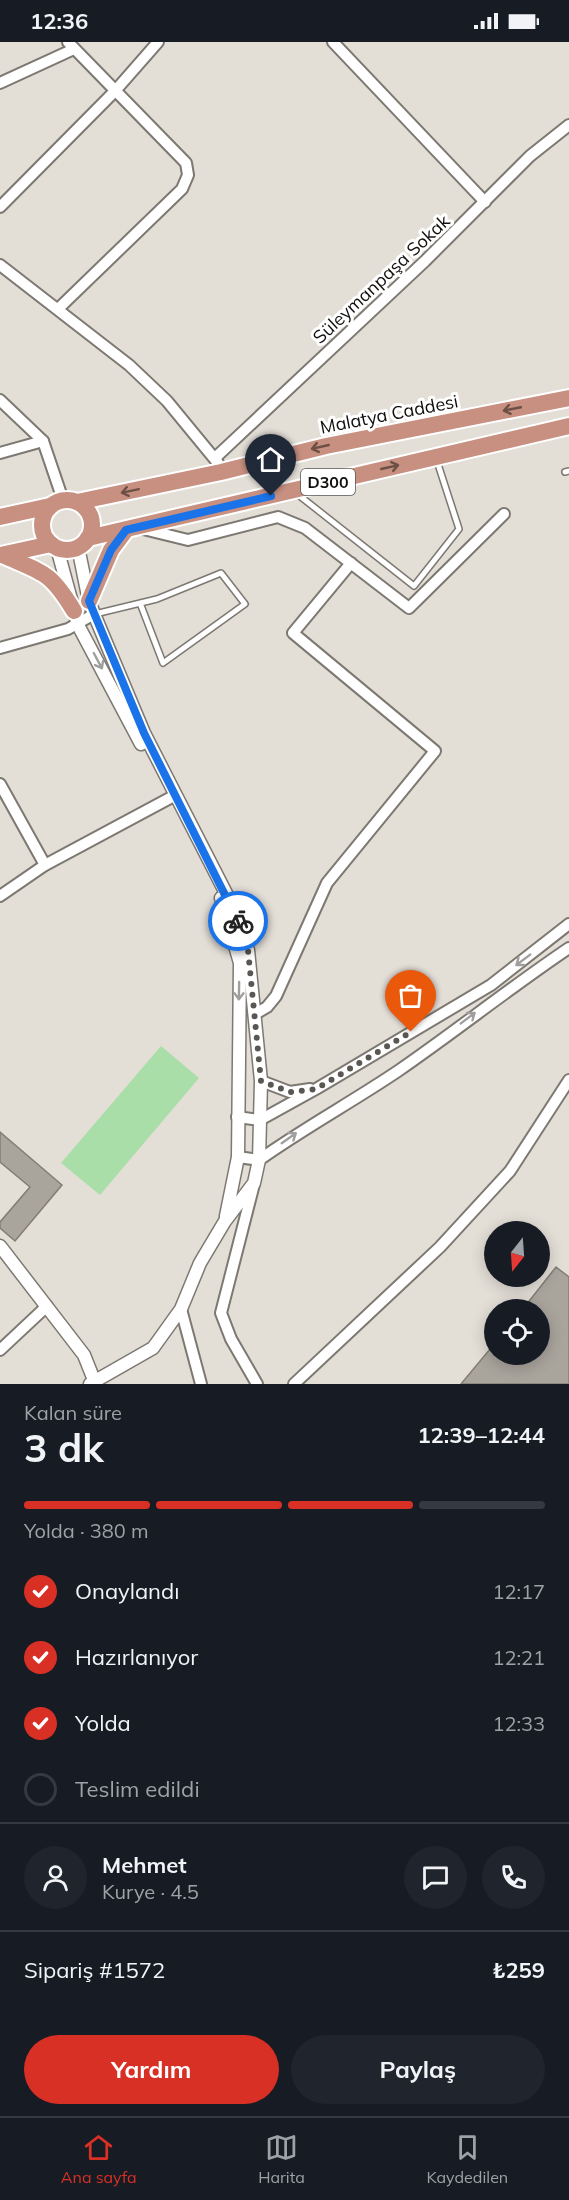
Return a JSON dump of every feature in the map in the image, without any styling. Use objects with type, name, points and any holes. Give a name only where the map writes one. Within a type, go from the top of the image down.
[{"type":"highway","name":"Malatya Caddesi","points":[[0,517],[219,465],[569,398]]},
{"type":"highway","name":"D300","points":[[83,542],[293,490],[569,426]]},
{"type":"highway","points":[[1,555],[54,546],[68,549],[83,542],[91,522],[89,514],[63,503],[42,525],[54,546]]},
{"type":"highway","points":[[91,608],[111,550],[131,529]]},
{"type":"highway","points":[[1,555],[41,571],[57,584],[76,618]]},
{"type":"street","points":[[0,207],[115,91],[158,42]]},
{"type":"street","points":[[333,42],[485,202]]},
{"type":"street","points":[[0,83],[71,45],[186,163],[188,180],[182,189],[59,308]]},
{"type":"street","name":"Süleymanpaşa Sokak","points":[[219,465],[530,156],[569,125]]},
{"type":"street","points":[[0,265],[59,308],[129,365],[167,401],[219,465]]},
{"type":"street","points":[[0,400],[43,441],[63,503]]},
{"type":"street","points":[[0,453],[43,441]]},
{"type":"street","points":[[131,529],[188,540],[278,517],[305,528],[409,608],[504,514]]},
{"type":"street","points":[[83,542],[91,608],[144,733],[233,908],[248,950],[261,1081],[259,1160],[221,1313],[231,1339],[257,1384]]},
{"type":"street","points":[[54,546],[76,618],[223,903],[240,963],[238,1157],[225,1221]]},
{"type":"street","points":[[255,1014],[267,1007],[276,996],[327,883],[435,751],[293,633],[351,563]]},
{"type":"street","points":[[0,648],[76,618],[91,608]]},
{"type":"street","points":[[0,784],[45,866]]},
{"type":"street","points":[[0,896],[45,866],[170,798]]},
{"type":"street","points":[[237,1117],[260,1120],[316,1089],[491,985],[569,924]]},
{"type":"street","points":[[238,1157],[259,1160],[297,1133],[397,1071],[484,1006],[569,948]]},
{"type":"street","points":[[294,1384],[440,1247],[510,1171],[569,1080]]},
{"type":"street","points":[[261,1081],[290,1092],[316,1089]]},
{"type":"street","points":[[0,1246],[84,1355],[92,1382],[153,1348],[181,1309],[200,1263],[225,1221],[254,1183]]},
{"type":"street","points":[[0,1350],[47,1306]]},
{"type":"street","points":[[181,1309],[201,1384]]},
{"type":"lane","points":[[293,490],[414,586],[459,529],[436,457]]},
{"type":"lane","points":[[91,608],[140,603],[221,573],[245,604],[163,663],[140,603]]},
{"type":"green space","points":[[161,1046],[199,1078],[100,1195],[61,1163]]},
{"type":"building","points":[[0,1132],[62,1185],[15,1241],[0,1228],[0,1222],[30,1187],[0,1162]]},
{"type":"building","points":[[556,1267],[569,1277],[569,1384],[461,1384],[484,1356],[484,1365],[550,1365],[550,1299],[531,1299],[540,1287],[550,1287],[550,1275]]},
{"type":"way so far","points":[[238,921],[248,950],[261,1081],[290,1092],[316,1089],[411,1032]]},
{"type":"route","points":[[238,921],[144,733],[89,601],[111,550],[126,530],[271,496]]}]
